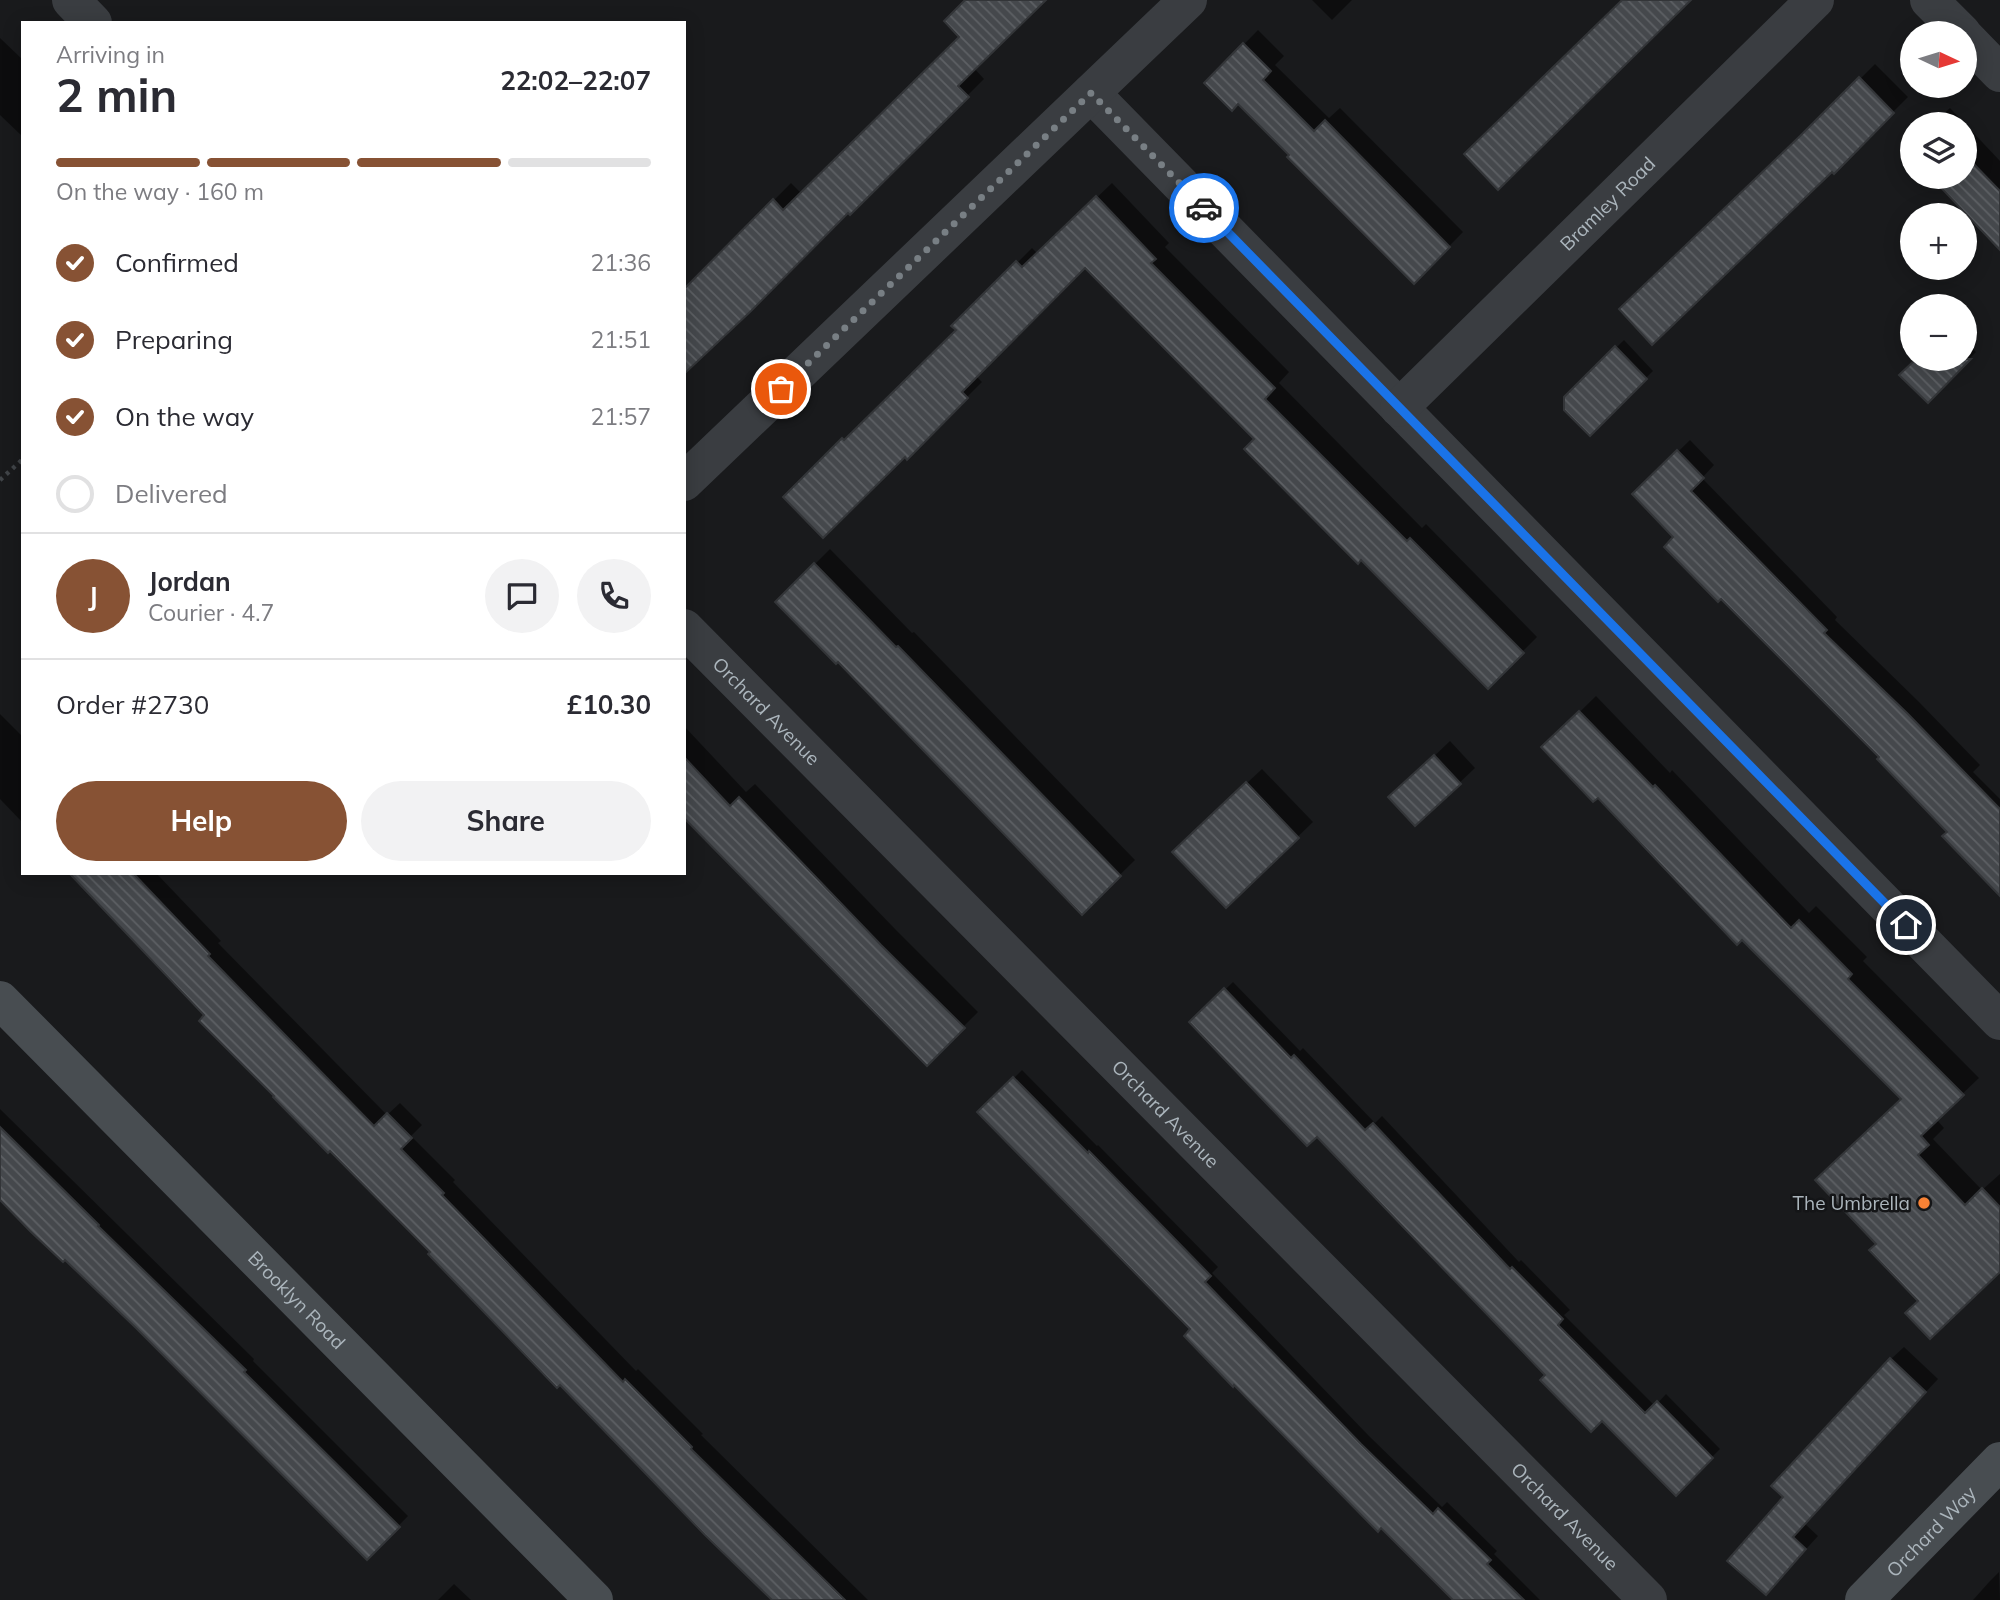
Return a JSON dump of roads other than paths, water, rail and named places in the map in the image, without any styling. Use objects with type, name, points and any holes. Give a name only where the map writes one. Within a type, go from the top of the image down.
[{"type":"street","points":[[71,0],[91,21]]},
{"type":"street","points":[[686,480],[1188,0]]},
{"type":"street","name":"Bramley Road","points":[[1399,408],[1815,0]]},
{"type":"street","points":[[1929,0],[1950,21]]},
{"type":"street","points":[[1978,50],[2000,73]]},
{"type":"street","points":[[1091,93],[2000,1021]]},
{"type":"street","name":"Orchard Avenue","points":[[686,630],[1648,1600]]},
{"type":"street","name":"Brooklyn Road","points":[[0,1000],[594,1600]]},
{"type":"street","name":"Orchard Way","points":[[1864,1600],[2000,1461]]},
{"type":"place","name":"The Umbrella","points":[[1924,1203]]}]
